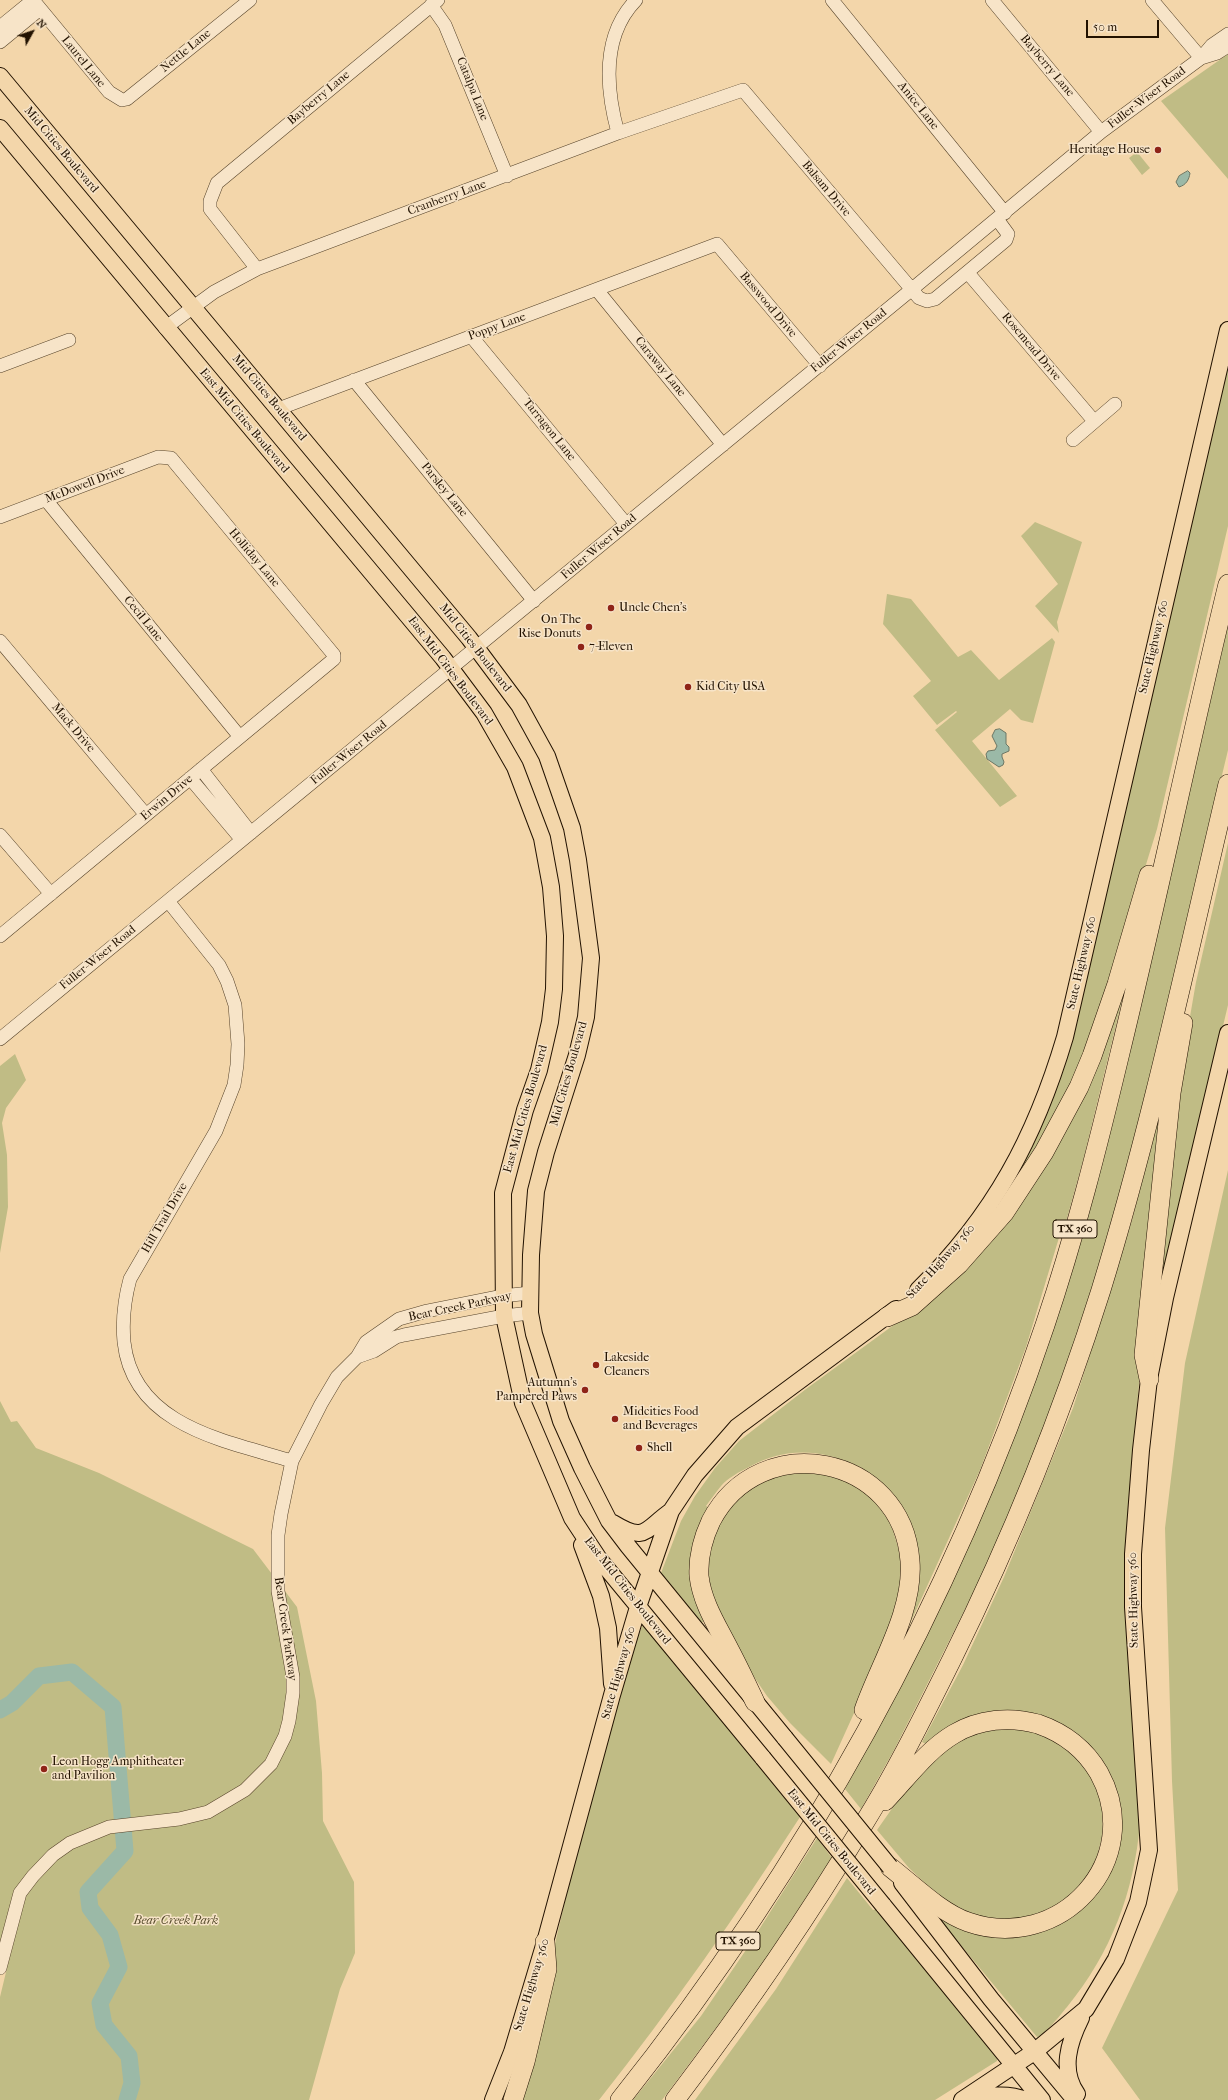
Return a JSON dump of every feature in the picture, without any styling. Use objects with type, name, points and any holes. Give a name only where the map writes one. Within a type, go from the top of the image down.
[{"type":"highway","name":"TX 360","points":[[620,2100],[690,2010],[730,1952],[774,1887],[843,1774],[942,1582],[997,1454],[1045,1324],[1082,1202],[1104,1121],[1228,584]]},
{"type":"highway","points":[[886,1318],[912,1306],[959,1264],[995,1224],[1025,1184],[1079,1087],[1114,991],[1142,902],[1201,670],[1212,651]]},
{"type":"highway","points":[[675,2100],[710,2054],[784,1949],[865,1822],[919,1725],[1000,1558],[1054,1424],[1100,1292],[1138,1156],[1228,784]]},
{"type":"highway","points":[[1149,1379],[1144,1355],[1171,1094],[1185,1010],[1228,816]]},
{"type":"highway","points":[[755,1702],[704,1598],[699,1576],[700,1552],[706,1530],[717,1510],[734,1490],[755,1475],[779,1466],[804,1462],[827,1465],[850,1472],[869,1484],[885,1499],[898,1517],[906,1538],[910,1561],[909,1585],[904,1607],[891,1648],[865,1707],[843,1774]]},
{"type":"highway","points":[[865,1822],[935,1748],[954,1734],[977,1724],[1002,1719],[1027,1721],[1052,1729],[1076,1744],[1093,1763],[1106,1786],[1112,1809],[1112,1832],[1108,1856],[1097,1878],[1082,1898],[1064,1913],[1043,1922],[1024,1928],[1005,1930],[967,1922],[948,1912],[890,1867]]},
{"type":"highway","points":[[514,2100],[525,2062],[547,1969],[545,1942]]},
{"type":"main road","name":"Mid Cities Boulevard","points":[[0,76],[477,648],[519,706],[547,756],[572,828],[578,860],[591,958],[586,1016],[577,1055],[546,1152],[536,1191],[531,1255],[530,1313],[540,1355],[561,1420],[582,1468],[609,1521]]},
{"type":"main road","name":"East Mid Cities Boulevard","points":[[0,128],[165,328],[451,669],[484,713],[515,767],[542,838],[551,887],[555,936],[554,990],[550,1022],[539,1070],[525,1110],[503,1193],[502,1296],[504,1316],[523,1403],[572,1518],[599,1559],[1042,2100]]},
{"type":"main road","name":"State Highway 360","points":[[493,2100],[512,2052],[545,1942],[612,1695],[638,1607],[671,1511],[704,1464],[737,1427],[886,1318],[932,1276],[978,1221],[1016,1163],[1045,1099],[1065,1037],[1228,330]]},
{"type":"main road","name":"State Highway 360","points":[[963,2100],[1034,2052],[1086,2009],[1116,1959],[1138,1902],[1149,1850],[1135,1660],[1133,1554],[1136,1494],[1149,1379],[1165,1298],[1228,1033]]},
{"type":"main road","points":[[609,1521],[632,1534],[641,1534],[671,1511]]},
{"type":"main road","points":[[572,1518],[601,1596],[608,1628],[612,1695]]},
{"type":"main road","points":[[609,1521],[890,1867],[1034,2052],[1075,2100]]},
{"type":"main road","points":[[1082,2100],[1068,2075],[1067,2066],[1071,2038],[1086,2009]]},
{"type":"main road","points":[[963,2100],[994,2095],[1006,2095],[1026,2100]]},
{"type":"street","name":"Nettle Lane","points":[[122,100],[127,99],[250,0]]},
{"type":"street","points":[[618,133],[611,105],[608,67],[613,40],[618,24],[636,0]]},
{"type":"street","name":"Anice Lane","points":[[832,0],[1001,216]]},
{"type":"street","name":"Bayberry Lane","points":[[992,0],[1101,132]]},
{"type":"street","points":[[1152,0],[1201,58]]},
{"type":"street","name":"Laurel Lane","points":[[37,3],[109,92],[122,100]]},
{"type":"street","points":[[0,27],[37,3]]},
{"type":"street","points":[[0,42],[37,3]]},
{"type":"street","name":"Bayberry Lane","points":[[257,269],[210,209],[210,202],[216,183],[434,3]]},
{"type":"street","name":"Catalpa Lane","points":[[434,3],[445,25],[507,176]]},
{"type":"street","points":[[1201,58],[1212,45],[1228,34]]},
{"type":"street","points":[[1201,58],[1216,53],[1228,46]]},
{"type":"street","name":"Fuller-Wiser Road","points":[[0,1039],[723,444],[820,366],[1101,132],[1201,58]]},
{"type":"street","name":"Balsam Drive","points":[[740,91],[743,90],[912,290]]},
{"type":"street","name":"Cranberry Lane","points":[[165,328],[214,292],[257,269],[618,133],[740,91]]},
{"type":"street","points":[[912,290],[919,298],[927,301],[935,299],[968,273],[1006,240],[1008,234],[1001,216]]},
{"type":"street","name":"Poppy Lane","points":[[278,409],[717,244]]},
{"type":"street","name":"Basswood Drive","points":[[717,244],[820,366]]},
{"type":"street","name":"Rosemead Drive","points":[[968,273],[1094,421]]},
{"type":"street","name":"Caraway Lane","points":[[597,290],[723,444]]},
{"type":"street","name":"Tarragon Lane","points":[[471,336],[626,524]]},
{"type":"street","points":[[0,366],[69,340]]},
{"type":"street","name":"Parsley Lane","points":[[354,380],[534,601]]},
{"type":"street","points":[[1073,440],[1115,404]]},
{"type":"street","name":"McDowell Drive","points":[[0,517],[158,457],[171,458]]},
{"type":"street","name":"Holliday Lane","points":[[171,458],[334,655],[334,659]]},
{"type":"street","name":"Cecil Lane","points":[[46,500],[240,737]]},
{"type":"street","name":"Mack Drive","points":[[0,641],[146,815]]},
{"type":"street","name":"Erwin Drive","points":[[0,936],[334,659]]},
{"type":"street","points":[[201,770],[247,837]]},
{"type":"street","points":[[190,778],[247,837]]},
{"type":"street","points":[[0,835],[51,894]]},
{"type":"street","name":"Hill Trail Drive","points":[[168,901],[219,965],[227,981],[235,1006],[238,1044],[237,1065],[234,1085],[216,1131],[130,1279],[124,1300],[123,1313],[127,1359],[132,1376],[140,1389],[149,1400],[171,1417],[201,1433],[292,1461]]},
{"type":"street","name":"Bear Creek Parkway","points":[[0,1968],[20,1894],[33,1876],[53,1855],[70,1843],[109,1827],[179,1819],[208,1812],[245,1790],[271,1764],[285,1736],[292,1700],[293,1677],[278,1591],[277,1550],[281,1514],[292,1461],[321,1404],[337,1377],[357,1357],[366,1342],[398,1319],[427,1311],[502,1296],[530,1293]]},
{"type":"street","name":"Bear Creek Parkway","points":[[357,1357],[374,1351],[396,1337],[504,1316],[530,1313]]},
{"type":"green space","points":[[1228,54],[1228,179],[1161,101]]},
{"type":"green space","points":[[1137,152],[1150,168],[1142,175],[1129,158]]},
{"type":"green space","points":[[1228,366],[1228,526],[1157,829],[1086,1058],[1010,1196],[1002,1195],[1036,1135],[1185,547]]},
{"type":"green space","points":[[1035,522],[1082,542],[1057,622],[1059,633],[1035,606],[1058,584],[1021,536]]},
{"type":"green space","points":[[887,594],[911,599],[958,657],[971,650],[999,680],[1052,638],[1055,642],[1033,723],[1021,720],[1010,709],[972,741],[1017,796],[1000,807],[935,730],[957,712],[956,711],[937,725],[913,696],[931,681],[883,624]]},
{"type":"green space","points":[[1228,626],[1228,750],[1134,1144],[1110,1232],[1056,1397],[1002,1536],[894,1750],[861,1809],[845,1789],[910,1669],[942,1603],[985,1504],[1027,1397],[1201,742]]},
{"type":"green space","points":[[1228,843],[1228,1005],[1159,1296],[1179,1080],[1196,982]]},
{"type":"green space","points":[[1125,988],[1084,1157],[1064,1229],[1061,1231],[1026,1347],[980,1470],[898,1650],[916,1568],[862,1468],[833,1457],[805,1452],[791,1453],[763,1460],[741,1471],[727,1480],[719,1488],[706,1506],[710,1508],[707,1618],[699,1625],[662,1578],[661,1573],[681,1521],[695,1496],[715,1468],[739,1441],[806,1389],[906,1316],[1020,1199]]},
{"type":"green space","points":[[15,1054],[26,1080],[6,1108],[2,1123],[7,1155],[8,1207],[0,1253],[0,1066]]},
{"type":"green space","points":[[1165,1091],[1134,1440],[1140,1823],[1137,1849],[1126,1898],[1108,1944],[1083,1986],[1067,2007],[1049,2028],[1037,2037],[939,1919],[944,1915],[989,1933],[1085,1901],[1113,1796],[1037,1717],[928,1745],[922,1742],[963,1665],[1004,1577],[1073,1408],[1132,1220]]},
{"type":"green space","points":[[1228,1170],[1228,2100],[1140,2100],[1102,2048],[1178,1890],[1172,1781],[1165,1528],[1185,1363]]},
{"type":"green space","name":"Bear Creek Park","points":[[0,1401],[11,1422],[17,1421],[36,1448],[99,1473],[253,1549],[297,1607],[316,1701],[322,1773],[323,1821],[354,1882],[355,1953],[340,1989],[309,2100],[0,2100],[0,1997],[7,1968],[0,1968]]},
{"type":"green space","points":[[809,1469],[853,1481],[888,1515],[903,1563],[901,1592],[879,1658],[831,1764],[790,1723],[767,1696],[750,1671],[709,1594],[707,1549],[728,1505],[765,1477]]},
{"type":"green space","points":[[643,1624],[756,1759],[754,1761],[800,1817],[703,1961],[599,2100],[518,2100],[575,1859],[635,1644]]},
{"type":"green space","points":[[1011,1725],[1055,1737],[1090,1771],[1102,1796],[1103,1848],[1087,1882],[1048,1914],[1003,1923],[961,1911],[929,1887],[909,1868],[877,1830],[914,1777],[967,1733]]},
{"type":"green space","points":[[817,1838],[832,1858],[751,1981],[662,2100],[633,2100],[701,2016],[748,1947]]},
{"type":"green space","points":[[847,1878],[873,1910],[877,1909],[993,2050],[991,2051],[997,2055],[997,2061],[935,2100],[695,2100],[776,1989]]},
{"type":"shaded area","points":[[1188,171],[1190,173],[1188,180],[1184,185],[1179,187],[1176,182],[1179,176]]},
{"type":"shaded area","points":[[1000,729],[1006,733],[1006,744],[1009,747],[1009,751],[1002,754],[1004,762],[1003,765],[999,767],[987,759],[986,754],[988,751],[995,750],[997,746],[992,736],[995,730]]},
{"type":"waterway","points":[[0,1710],[12,1703],[39,1676],[72,1672],[113,1707],[125,1851],[88,1892],[90,1908],[110,1935],[119,1967],[100,2003],[104,2025],[129,2056],[132,2083],[127,2100]]},
{"type":"place","name":"Heritage House","points":[[1158,150]]},
{"type":"place","name":"Uncle Chen's","points":[[611,608]]},
{"type":"place","name":"On The Rise Donuts","points":[[589,627]]},
{"type":"place","name":"7-Eleven","points":[[581,647]]},
{"type":"place","name":"Kid City USA","points":[[688,687]]},
{"type":"place","name":"Lakeside Cleaners","points":[[596,1365]]},
{"type":"place","name":"Autumn's Pampered Paws","points":[[585,1390]]},
{"type":"place","name":"Midcities Food and Beverages","points":[[615,1419]]},
{"type":"place","name":"Shell","points":[[639,1448]]},
{"type":"place","name":"Leon Hogg Amphitheater and Pavilion","points":[[44,1769]]}]
